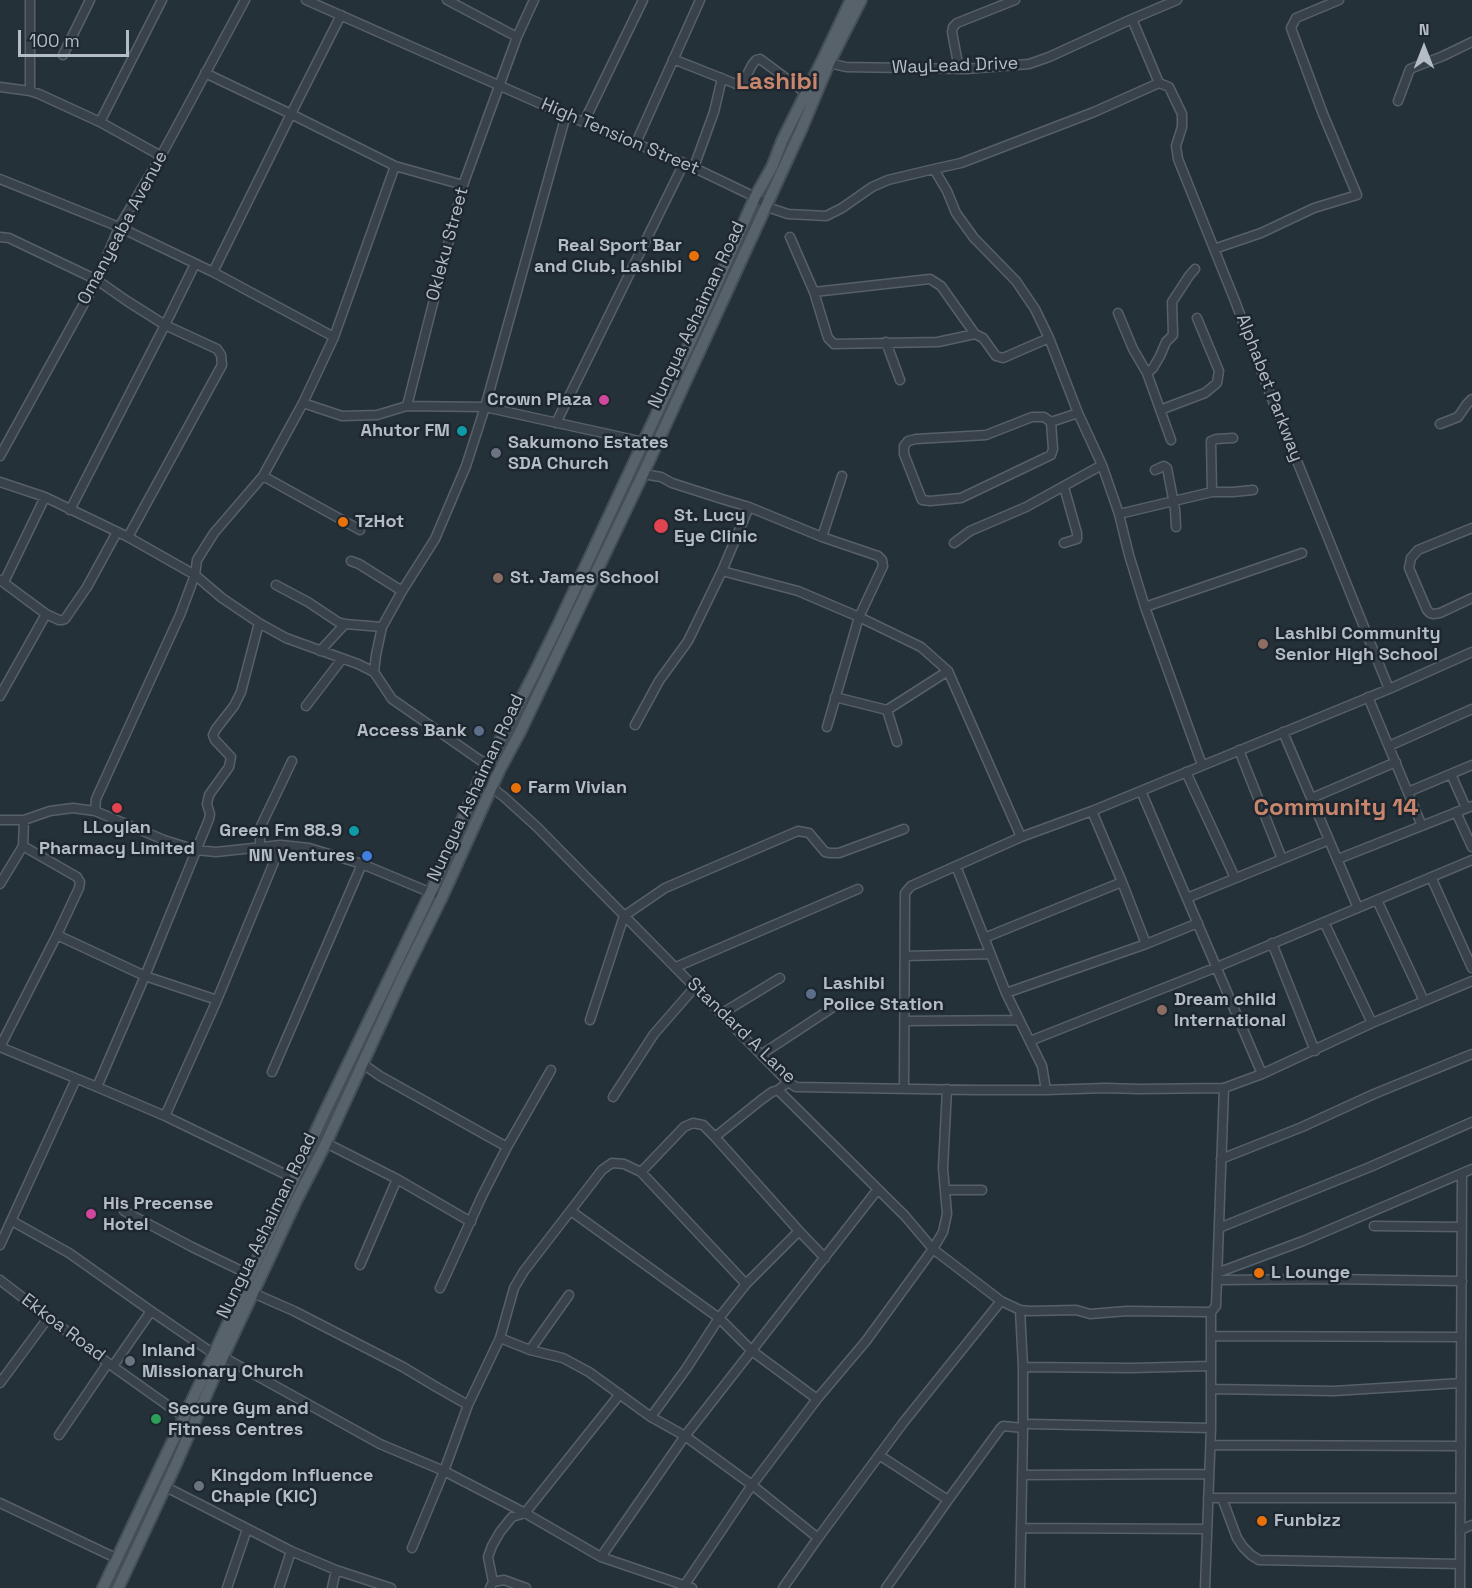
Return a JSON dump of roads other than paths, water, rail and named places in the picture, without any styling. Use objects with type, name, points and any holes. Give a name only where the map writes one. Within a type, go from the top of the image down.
[{"type":"main road","name":"Nungua Ashaiman Road","points":[[118,1588],[166,1487],[250,1275],[431,892],[479,781],[540,662],[708,304],[755,197],[851,0]]},
{"type":"main road","name":"Nungua Ashaiman Road","points":[[103,1588],[184,1417],[253,1293],[326,1143],[491,787],[520,732],[643,474],[801,130],[829,63],[861,0]]},
{"type":"street","points":[[30,0],[30,91]]},
{"type":"street","points":[[63,56],[90,0]]},
{"type":"street","points":[[100,122],[162,0]]},
{"type":"street","name":"Omanyeaba Avenue","points":[[0,456],[97,280],[119,227],[161,156],[245,0]]},
{"type":"street","name":"High Tension Street","points":[[306,0],[566,115],[694,167],[755,197],[774,210],[788,214],[826,216],[872,187],[888,180],[961,163],[1094,112],[1159,83]]},
{"type":"street","points":[[449,0],[517,37]]},
{"type":"street","name":"Okleku Street","points":[[407,406],[463,184],[517,37],[534,0]]},
{"type":"street","points":[[584,122],[643,0]]},
{"type":"street","points":[[636,143],[700,0]]},
{"type":"street","points":[[959,69],[953,27],[957,23],[1015,0]]},
{"type":"street","name":"WayLead Drive","points":[[829,63],[846,67],[959,69],[995,68],[1029,63],[1049,57],[1177,0]]},
{"type":"street","points":[[1214,249],[1261,233],[1314,208],[1357,195],[1323,114],[1291,28],[1296,18],[1339,0]]},
{"type":"street","points":[[213,272],[341,15]]},
{"type":"street","points":[[1132,19],[1159,83]]},
{"type":"street","points":[[1398,100],[1410,69],[1472,42]]},
{"type":"street","points":[[673,59],[736,84],[744,81],[756,60],[760,59],[806,93]]},
{"type":"street","points":[[205,73],[395,166],[463,184]]},
{"type":"street","points":[[694,167],[714,112],[722,78]]},
{"type":"street","name":"Alphabet Parkway","points":[[1159,83],[1169,87],[1182,114],[1182,127],[1176,146],[1178,159],[1389,689]]},
{"type":"street","points":[[0,87],[30,91],[100,122],[161,156]]},
{"type":"street","points":[[374,672],[382,627],[435,539],[466,466],[566,115]]},
{"type":"street","points":[[556,423],[684,163]]},
{"type":"street","points":[[95,811],[96,799],[180,615],[195,575],[197,560],[214,533],[263,476],[303,403],[334,337],[395,166]]},
{"type":"street","points":[[934,169],[956,213],[974,238],[1016,281],[1035,309],[1049,338],[1078,413],[1102,465],[1119,514],[1145,607],[1202,765]]},
{"type":"street","points":[[0,178],[119,227],[213,272],[334,337]]},
{"type":"street","points":[[0,237],[9,238],[97,280],[165,326],[217,349],[221,355],[222,365],[129,537]]},
{"type":"street","points":[[790,237],[814,292],[828,338],[834,344],[938,342],[975,334]]},
{"type":"street","points":[[70,510],[195,264]]},
{"type":"street","points":[[1147,373],[1153,368],[1166,342],[1173,335],[1172,302],[1195,269]]},
{"type":"street","points":[[814,292],[930,279],[941,286],[975,334],[982,338],[996,356],[1003,358],[1049,338]]},
{"type":"street","points":[[1118,313],[1147,373],[1171,440]]},
{"type":"street","points":[[1160,410],[1205,393],[1217,383],[1219,371],[1197,318]]},
{"type":"street","points":[[886,342],[900,380]]},
{"type":"street","points":[[1440,424],[1458,417],[1472,399]]},
{"type":"street","points":[[303,403],[342,416],[377,415],[407,406],[484,407],[644,442]]},
{"type":"street","points":[[1051,423],[1078,413]]},
{"type":"street","points":[[1032,417],[1044,417],[1051,423],[1053,449],[1051,455],[961,498],[922,500],[904,454],[904,446],[908,441],[986,435],[1032,417]]},
{"type":"street","points":[[1212,492],[1211,441],[1233,438]]},
{"type":"street","points":[[954,543],[970,531],[1026,507],[1102,465]]},
{"type":"street","points":[[1155,470],[1164,466],[1167,468],[1176,527]]},
{"type":"street","points":[[643,474],[661,477],[672,483],[750,507],[822,537],[878,556],[882,560],[883,566],[859,617],[826,727]]},
{"type":"street","points":[[263,476],[360,530]]},
{"type":"street","points":[[822,537],[842,476]]},
{"type":"street","points":[[0,482],[45,497],[129,537],[195,575],[222,598],[286,638],[374,672],[392,699],[499,771]]},
{"type":"street","points":[[1064,487],[1077,534],[1077,539],[1064,543]]},
{"type":"street","points":[[1119,514],[1212,492],[1253,490]]},
{"type":"street","points":[[45,497],[2,581],[46,614],[59,620],[64,619],[87,587],[117,531]]},
{"type":"street","points":[[635,725],[659,681],[688,641],[750,507]]},
{"type":"street","points":[[1472,528],[1418,550],[1411,558],[1409,568],[1430,613],[1440,612],[1472,599]]},
{"type":"street","points":[[1145,607],[1302,552]]},
{"type":"street","points":[[351,561],[402,591]]},
{"type":"street","points":[[722,571],[798,591],[859,617],[921,647],[948,671],[1021,837]]},
{"type":"street","points":[[276,585],[308,602],[338,622],[382,627]]},
{"type":"street","points":[[0,696],[46,614]]},
{"type":"street","points":[[97,1087],[209,819],[207,804],[209,795],[229,767],[230,754],[215,740],[213,735],[241,692],[259,623]]},
{"type":"street","points":[[320,651],[345,624]]},
{"type":"street","points":[[904,1089],[905,893],[907,889],[1021,837],[1141,791],[1389,689],[1472,652]]},
{"type":"street","points":[[306,706],[342,659]]},
{"type":"street","points":[[835,697],[887,710],[948,671]]},
{"type":"street","points":[[1368,697],[1422,826]]},
{"type":"street","points":[[887,710],[897,742]]},
{"type":"street","points":[[1389,746],[1472,710]]},
{"type":"street","points":[[1283,732],[1358,908]]},
{"type":"street","points":[[1239,750],[1282,859]]},
{"type":"street","points":[[260,846],[261,828],[292,761]]},
{"type":"street","points":[[1312,798],[1396,762]]},
{"type":"street","points":[[1408,792],[1472,765]]},
{"type":"street","points":[[1186,772],[1235,878]]},
{"type":"street","points":[[1338,859],[1469,807],[1451,774]]},
{"type":"street","name":"Standard A Lane","points":[[479,781],[491,787],[537,827],[788,1083],[796,1087],[1046,1090],[1224,1088],[1263,1074],[1372,1023],[1472,981]]},
{"type":"street","points":[[1141,791],[1263,1074]]},
{"type":"street","points":[[0,820],[24,820],[50,811],[73,808],[95,811],[164,840],[196,850],[216,852],[281,845],[309,848],[362,864],[442,897]]},
{"type":"street","points":[[1092,811],[1146,944]]},
{"type":"street","points":[[1456,812],[1472,847]]},
{"type":"street","points":[[0,884],[23,846],[24,820]]},
{"type":"street","points":[[590,1020],[624,916],[665,888],[798,831],[810,833],[825,852],[839,853],[904,829]]},
{"type":"street","points":[[1187,898],[1329,840]]},
{"type":"street","points":[[165,1116],[218,1000],[281,845]]},
{"type":"street","points":[[23,846],[77,877],[80,882],[57,935],[0,1047],[165,1116],[295,1179]]},
{"type":"street","points":[[1030,1041],[1217,967],[1472,860]]},
{"type":"street","points":[[272,1072],[362,864]]},
{"type":"street","points":[[956,866],[1006,993],[1042,1066],[1046,1090]]},
{"type":"street","points":[[1431,877],[1472,968]]},
{"type":"street","points":[[984,938],[1122,882]]},
{"type":"street","points":[[676,967],[858,889]]},
{"type":"street","points":[[1377,900],[1424,1001]]},
{"type":"street","points":[[1324,922],[1372,1023]]},
{"type":"street","points":[[1006,993],[1146,944],[1198,923]]},
{"type":"street","points":[[57,935],[145,976],[218,1000]]},
{"type":"street","points":[[1272,944],[1315,1050]]},
{"type":"street","points":[[905,956],[990,954]]},
{"type":"street","points":[[721,1014],[780,978]]},
{"type":"street","points":[[613,1097],[654,1034],[695,987]]},
{"type":"street","points":[[762,1054],[832,1008]]},
{"type":"street","points":[[905,1021],[1019,1020]]},
{"type":"street","points":[[1221,1159],[1302,1127],[1472,1053]]},
{"type":"street","points":[[363,1064],[507,1148]]},
{"type":"street","points":[[440,1288],[482,1196],[551,1070]]},
{"type":"street","points":[[0,1245],[76,1079]]},
{"type":"street","points":[[715,1137],[761,1100],[788,1083]]},
{"type":"street","points":[[1205,1588],[1211,1428],[1211,1312],[1216,1306],[1224,1088]]},
{"type":"street","points":[[12,1221],[69,1253],[151,1311],[219,1355],[380,1444],[444,1472],[601,1557],[688,1587],[752,1485],[817,1399],[866,1341],[943,1232],[946,1214],[943,1168],[947,1089]]},
{"type":"street","points":[[778,1090],[905,1216],[933,1249],[1001,1301],[1020,1310],[1030,1311],[1076,1310],[1090,1314],[1127,1311],[1211,1312]]},
{"type":"street","points":[[1219,1228],[1370,1167],[1472,1122]]},
{"type":"street","points":[[642,1172],[684,1127],[693,1123],[703,1125],[825,1258]]},
{"type":"street","points":[[326,1143],[397,1179],[471,1222]]},
{"type":"street","points":[[412,1548],[444,1472],[468,1405],[500,1338],[514,1288],[524,1271],[602,1170],[612,1163],[624,1164],[642,1172],[746,1284]]},
{"type":"street","points":[[1217,1276],[1472,1170]]},
{"type":"street","points":[[1460,1588],[1462,1174]]},
{"type":"street","points":[[360,1265],[397,1179]]},
{"type":"street","points":[[601,1557],[685,1436],[878,1189]]},
{"type":"street","points":[[945,1190],[982,1190]]},
{"type":"street","points":[[124,1210],[250,1275]]},
{"type":"street","points":[[571,1211],[719,1318],[752,1351],[817,1399]]},
{"type":"street","points":[[1374,1226],[1462,1227]]},
{"type":"street","points":[[651,1416],[686,1369],[719,1318],[746,1284],[799,1231]]},
{"type":"street","points":[[1217,1276],[1462,1284],[1472,1282]]},
{"type":"street","name":"Ekkoa Road","points":[[0,1280],[48,1318],[184,1417]]},
{"type":"street","points":[[253,1293],[294,1311],[403,1367],[468,1405]]},
{"type":"street","points":[[530,1350],[568,1294]]},
{"type":"street","points":[[783,1588],[909,1415],[1001,1301]]},
{"type":"street","points":[[1020,1310],[1027,1426],[1023,1474],[1020,1588]]},
{"type":"street","points":[[59,1435],[151,1311]]},
{"type":"street","points":[[0,1383],[48,1318]]},
{"type":"street","points":[[1212,1336],[1461,1337]]},
{"type":"street","points":[[500,1338],[530,1350],[563,1358],[589,1372],[651,1416],[685,1436],[752,1485],[818,1538]]},
{"type":"street","points":[[1023,1367],[1210,1366]]},
{"type":"street","points":[[1211,1389],[1334,1391],[1461,1383]]},
{"type":"street","points":[[526,1588],[504,1580],[491,1585],[488,1557],[492,1546],[512,1517],[525,1514],[620,1394]]},
{"type":"street","points":[[1461,1406],[1472,1402]]},
{"type":"street","points":[[886,1588],[1003,1426],[1211,1428]]},
{"type":"street","points":[[1210,1445],[1461,1446]]},
{"type":"street","points":[[879,1455],[948,1500]]},
{"type":"street","points":[[1023,1474],[1209,1474]]},
{"type":"street","points":[[166,1487],[291,1551],[336,1570],[391,1588]]},
{"type":"street","points":[[1208,1498],[1460,1498]]},
{"type":"street","points":[[1222,1498],[1237,1538],[1251,1555],[1259,1560],[1460,1564]]},
{"type":"street","points":[[0,1503],[118,1558]]},
{"type":"street","points":[[1460,1530],[1472,1525]]},
{"type":"street","points":[[1021,1528],[1207,1529]]},
{"type":"street","points":[[227,1588],[248,1529]]},
{"type":"street","points":[[279,1588],[291,1551]]},
{"type":"street","points":[[332,1588],[336,1570]]},
{"type":"place","name":"Real Sport Bar and Club, Lashibi","points":[[694,256]]},
{"type":"place","name":"Crown Plaza","points":[[604,400]]},
{"type":"place","name":"Ahutor FM","points":[[462,431]]},
{"type":"place","name":"Sakumono Estates SDA Church","points":[[496,453]]},
{"type":"place","name":"TzHot","points":[[343,522]]},
{"type":"place","name":"St. Lucy Eye Clinic","points":[[661,526]]},
{"type":"place","name":"St. James School","points":[[498,578]]},
{"type":"place","name":"Lashibi Community Senior High School","points":[[1263,644]]},
{"type":"place","name":"Access Bank","points":[[479,731]]},
{"type":"place","name":"Farm Vivian","points":[[516,788]]},
{"type":"place","name":"LLoylan Pharmacy Limited","points":[[117,808]]},
{"type":"place","name":"Green Fm 88.9","points":[[354,831]]},
{"type":"place","name":"NN Ventures","points":[[367,856]]},
{"type":"place","name":"Lashibi Police Station","points":[[811,994]]},
{"type":"place","name":"Dream child International","points":[[1162,1010]]},
{"type":"place","name":"His Precense Hotel","points":[[91,1214]]},
{"type":"place","name":"L Lounge","points":[[1259,1273]]},
{"type":"place","name":"Inland Missionary Church","points":[[130,1361]]},
{"type":"place","name":"Secure Gym and Fitness Centres","points":[[156,1419]]},
{"type":"place","name":"Kingdom Influence Chaple (KIC)","points":[[199,1486]]},
{"type":"place","name":"Funbizz","points":[[1262,1521]]},
{"type":"district","name":"Lashibi","points":[[777,82]]},
{"type":"district","name":"Community 14","points":[[1336,808]]}]
